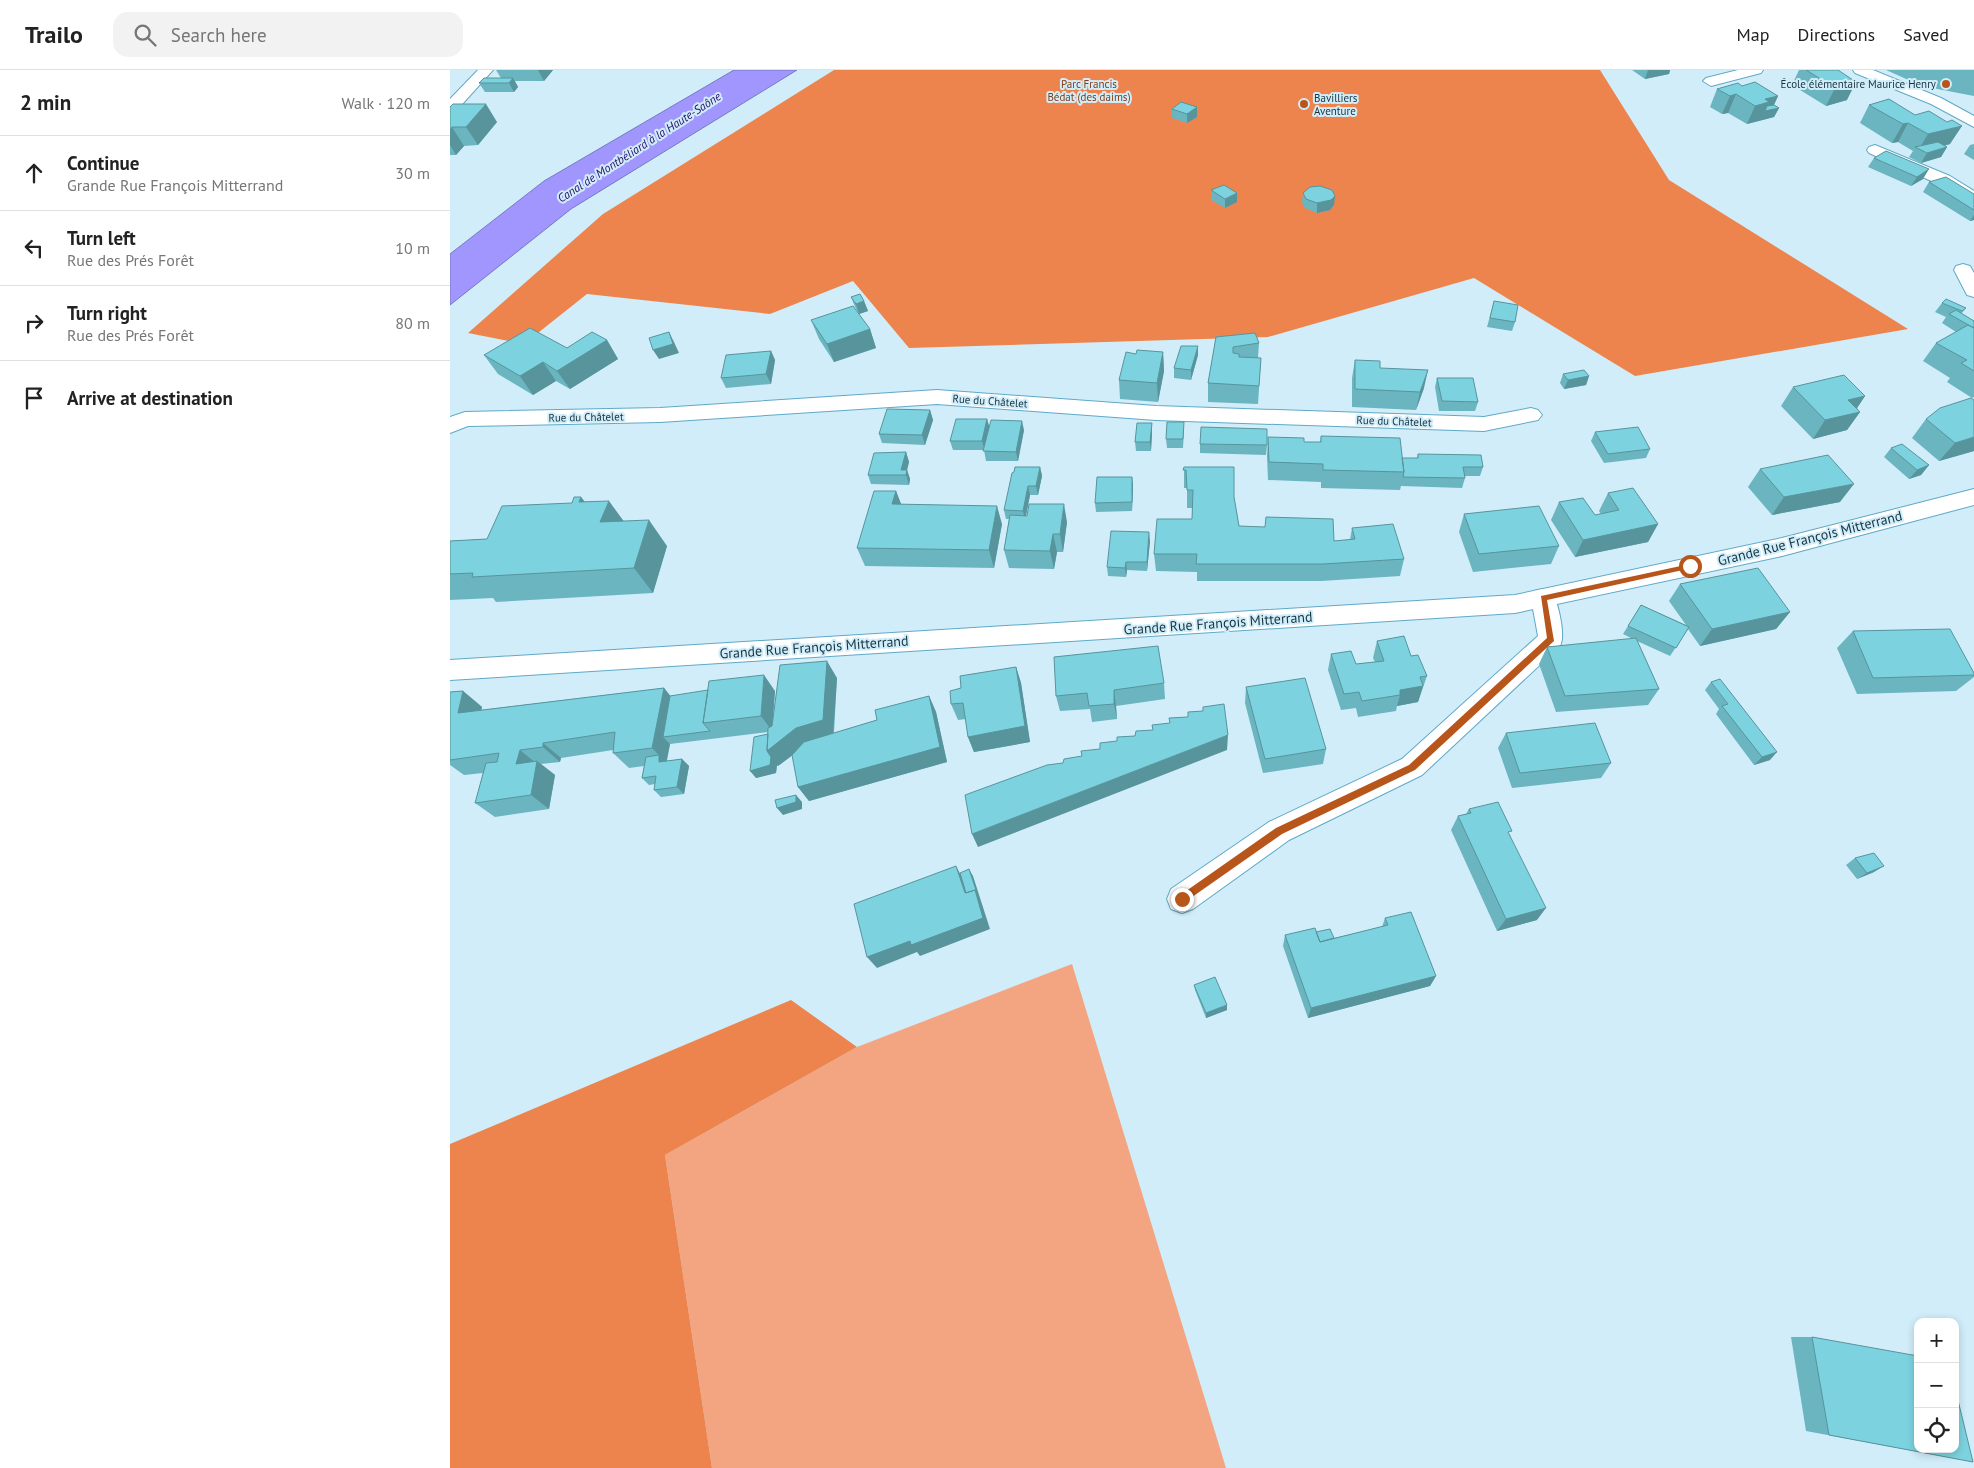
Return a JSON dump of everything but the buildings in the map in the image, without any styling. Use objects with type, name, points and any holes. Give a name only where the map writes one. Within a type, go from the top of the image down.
[{"type":"street","points":[[450,108],[486,70]]},
{"type":"street","points":[[1711,82],[1756,70]]},
{"type":"street","points":[[1860,70],[1936,101],[1974,122]]},
{"type":"street","points":[[1875,150],[1944,180],[1974,199]]},
{"type":"street","points":[[1963,270],[1974,291]]},
{"type":"street","name":"Rue du Châtelet","points":[[450,426],[465,419],[660,415],[937,397],[1156,413],[1484,424],[1530,415]]},
{"type":"street","name":"Grande Rue François Mitterrand","points":[[450,670],[1515,604],[1782,547],[1974,497]]},
{"type":"street","points":[[1182,899],[1279,831],[1412,767],[1551,638],[1543,598]]},
{"type":"shaded area","points":[[1072,964],[1226,1468],[712,1468],[665,1155],[857,1047]]},
{"type":"green space","name":"Parc Francis Bédat (des daims)","points":[[834,70],[1600,70],[1669,180],[1908,329],[1635,376],[1474,278],[1268,337],[909,348],[853,281],[770,314],[587,294],[524,344],[468,333],[603,214]]},
{"type":"green space","points":[[791,1000],[857,1047],[665,1155],[712,1468],[450,1468],[450,1144]]},
{"type":"water","name":"Canal de Montbéliard à la Haute-Saône","points":[[734,70],[797,70],[571,209],[450,305],[450,254],[544,181]]},
{"type":"place","name":"École élémentaire Maurice Henry","points":[[1946,84]]},
{"type":"place","name":"Bavilliers Aventure","points":[[1304,104]]},
{"type":"route","points":[[1182,899],[1279,831],[1412,767],[1551,638],[1543,598],[1690,566]]}]
